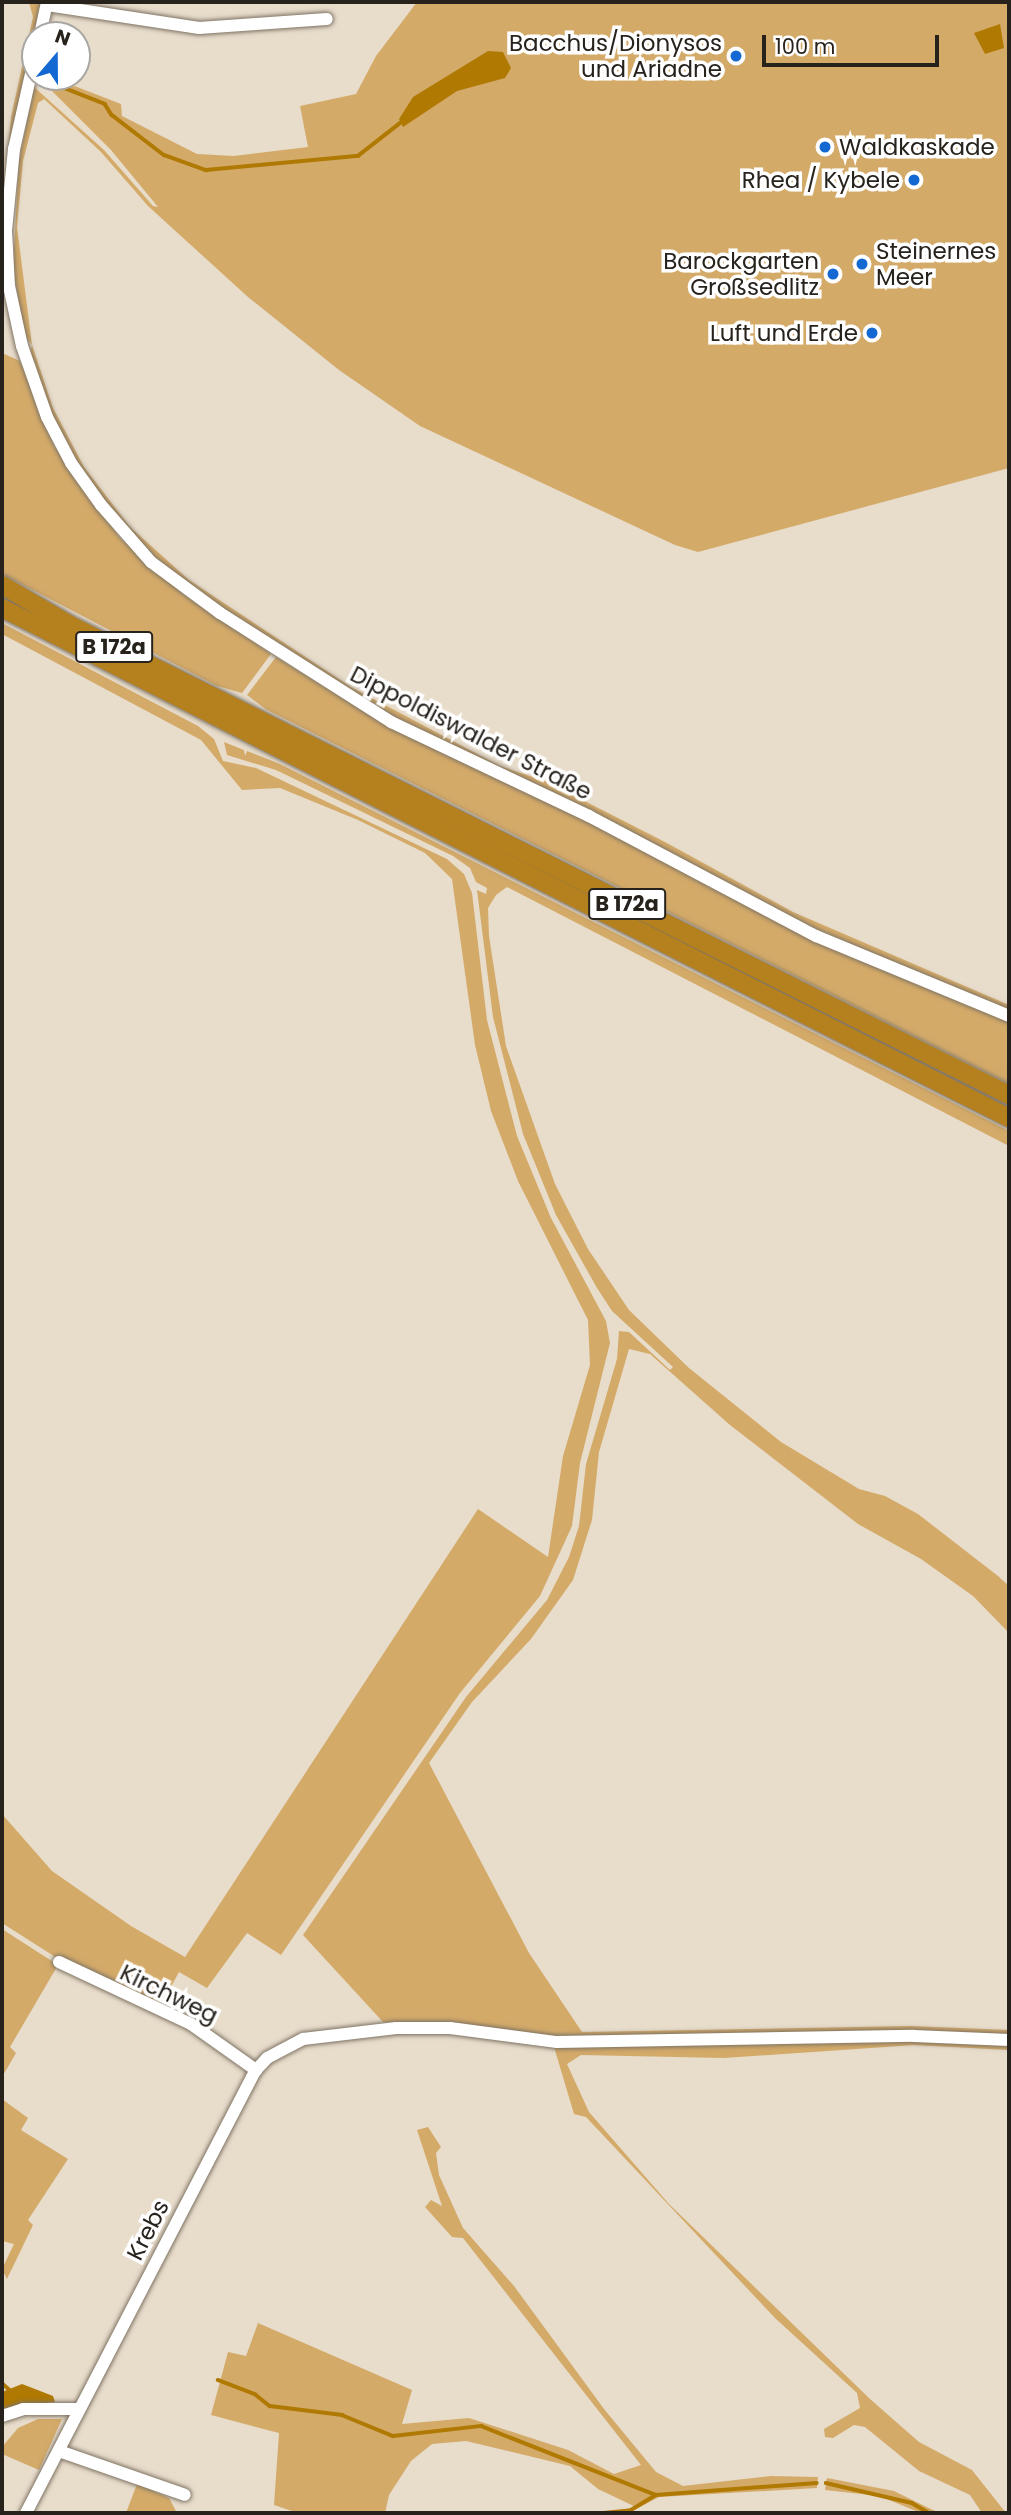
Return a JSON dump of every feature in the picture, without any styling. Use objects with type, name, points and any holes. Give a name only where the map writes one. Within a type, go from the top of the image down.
[{"type":"highway","name":"B 172a","points":[[2,585],[245,713],[1009,1094]]},
{"type":"highway","name":"B 172a","points":[[2,608],[228,727],[1009,1118]]},
{"type":"street","points":[[43,21],[47,3],[198,28],[327,19]]},
{"type":"street","name":"Dippoldiswalder Straße","points":[[27,91],[14,149],[6,231],[9,286],[29,372],[71,463],[116,524],[151,562],[220,614],[391,722],[589,816],[816,936],[1009,1016]]},
{"type":"street","name":"Kirchweg","points":[[60,1962],[191,2024],[256,2070]]},
{"type":"street","points":[[256,2070],[267,2058],[303,2039],[396,2028],[450,2028],[556,2042],[914,2036],[1009,2040]]},
{"type":"street","name":"Krebs","points":[[26,2513],[59,2451],[77,2409],[256,2070]]},
{"type":"street","points":[[2,2416],[23,2409],[77,2409]]},
{"type":"street","points":[[59,2451],[186,2495]]},
{"type":"shaded area","points":[[29,2],[41,2],[37,21],[32,21]]},
{"type":"shaded area","points":[[417,2],[1009,2],[1009,468],[698,552],[675,545],[420,426],[339,370],[248,297],[148,206],[101,152],[44,99],[38,103],[23,161],[17,227],[32,345],[24,335],[13,267],[19,161],[33,91],[38,91],[104,150],[153,206],[158,207],[111,150],[52,91],[87,91],[121,104],[122,116],[197,154],[234,156],[308,147],[300,106],[356,94],[376,56]]},
{"type":"shaded area","points":[[1000,24],[1004,48],[985,54],[974,33]]},
{"type":"shaded area","points":[[488,51],[503,52],[511,68],[505,78],[457,91],[403,127],[399,119],[413,97]]},
{"type":"shaded area","points":[[21,72],[22,91],[12,135],[2,226],[11,117]]},
{"type":"shaded area","points":[[32,345],[53,408],[84,467],[130,527],[189,580],[351,687],[500,766],[545,781],[665,842],[793,912],[1009,1005],[1009,1010],[790,918],[396,719],[221,608],[154,557],[103,501],[63,441],[29,356]]},
{"type":"shaded area","points":[[2,353],[20,361],[54,446],[120,538],[183,594],[271,654],[242,693],[217,686],[2,574]]},
{"type":"shaded area","points":[[2,623],[198,726],[214,739],[223,761],[256,768],[447,859],[464,874],[472,893],[487,1020],[517,1136],[551,1218],[606,1321],[610,1343],[580,1463],[572,1526],[540,1596],[460,1693],[281,1955],[247,1933],[207,1988],[179,1972],[160,2007],[60,1960],[2,1923],[2,1814],[52,1871],[131,1926],[185,1957],[478,1509],[548,1557],[563,1456],[590,1365],[588,1320],[518,1181],[491,1111],[475,1045],[452,879],[425,853],[358,820],[280,788],[242,790],[201,740],[2,634]]},
{"type":"shaded area","points":[[276,657],[393,729],[578,816],[787,927],[1009,1020],[1009,1084],[267,710],[247,695]]},
{"type":"shaded area","points":[[224,742],[244,750],[245,756],[247,751],[280,764],[1009,1131],[1009,1146],[507,887],[496,895],[488,908],[489,936],[506,1046],[555,1184],[588,1249],[629,1310],[689,1368],[781,1442],[859,1489],[885,1496],[918,1514],[998,1576],[1009,1586],[1009,1633],[973,1596],[921,1559],[858,1524],[730,1425],[650,1354],[629,1349],[599,1452],[592,1520],[573,1580],[531,1639],[472,1702],[429,1763],[529,1953],[582,2032],[911,2026],[1009,2030],[1009,2036],[553,2039],[449,2024],[383,2022],[303,1935],[466,1697],[547,1600],[569,1557],[579,1526],[586,1464],[617,1359],[619,1331],[629,1332],[670,1370],[673,1367],[612,1311],[597,1288],[556,1215],[523,1134],[493,1017],[477,890],[486,894],[487,888],[476,882],[470,868],[453,856],[276,770],[227,755]]},
{"type":"shaded area","points":[[2,1929],[58,1965],[10,2047],[16,2053],[2,2077]]},
{"type":"shaded area","points":[[911,2041],[1009,2045],[1009,2050],[914,2045],[724,2058],[581,2055],[567,2064],[589,2112],[669,2204],[870,2399],[919,2442],[972,2470],[1006,2513],[982,2513],[970,2495],[919,2471],[865,2427],[854,2425],[833,2438],[825,2437],[824,2429],[860,2408],[857,2393],[775,2318],[586,2117],[574,2114],[554,2047]]},
{"type":"shaded area","points":[[2,2099],[28,2118],[21,2130],[68,2159],[28,2220],[33,2225],[7,2279],[2,2269],[14,2244],[2,2241]]},
{"type":"shaded area","points":[[428,2127],[441,2147],[436,2153],[439,2175],[463,2228],[514,2286],[604,2409],[656,2472],[683,2486],[771,2476],[818,2477],[817,2488],[659,2497],[638,2508],[598,2489],[570,2466],[466,2441],[432,2444],[411,2461],[389,2495],[385,2513],[298,2513],[274,2505],[279,2433],[211,2415],[228,2352],[246,2356],[258,2323],[412,2390],[402,2424],[469,2418],[568,2450],[614,2474],[641,2465],[463,2238],[452,2237],[425,2207],[431,2200],[442,2206],[417,2130]]},
{"type":"shaded area","points":[[22,2384],[53,2396],[55,2402],[2,2409],[2,2392]]},
{"type":"shaded area","points":[[38,2419],[62,2419],[39,2470],[2,2454],[2,2447],[18,2428]]},
{"type":"shaded area","points":[[827,2478],[894,2491],[939,2513],[921,2513],[879,2496],[825,2490]]},
{"type":"shaded area","points":[[137,2484],[169,2498],[177,2513],[126,2513]]},
{"type":"waterway","points":[[72,91],[105,104],[112,115],[164,155],[206,170],[358,156],[404,120]]},
{"type":"waterway","points":[[218,2380],[255,2394],[270,2406],[342,2415],[393,2436],[481,2426],[656,2495],[817,2483]]},
{"type":"waterway","points":[[2,2383],[11,2391]]},
{"type":"waterway","points":[[826,2483],[912,2503],[929,2513]]},
{"type":"waterway","points":[[604,2513],[631,2510],[656,2495]]},
{"type":"place","name":"Bacchus/Dionysos und Ariadne","points":[[736,56]]},
{"type":"place","name":"Waldkaskade","points":[[825,147]]},
{"type":"place","name":"Rhea / Kybele","points":[[914,180]]},
{"type":"place","name":"Steinernes Meer","points":[[862,264]]},
{"type":"place","name":"Barockgarten Großsedlitz","points":[[833,274]]},
{"type":"place","name":"Luft und Erde","points":[[872,333]]}]
